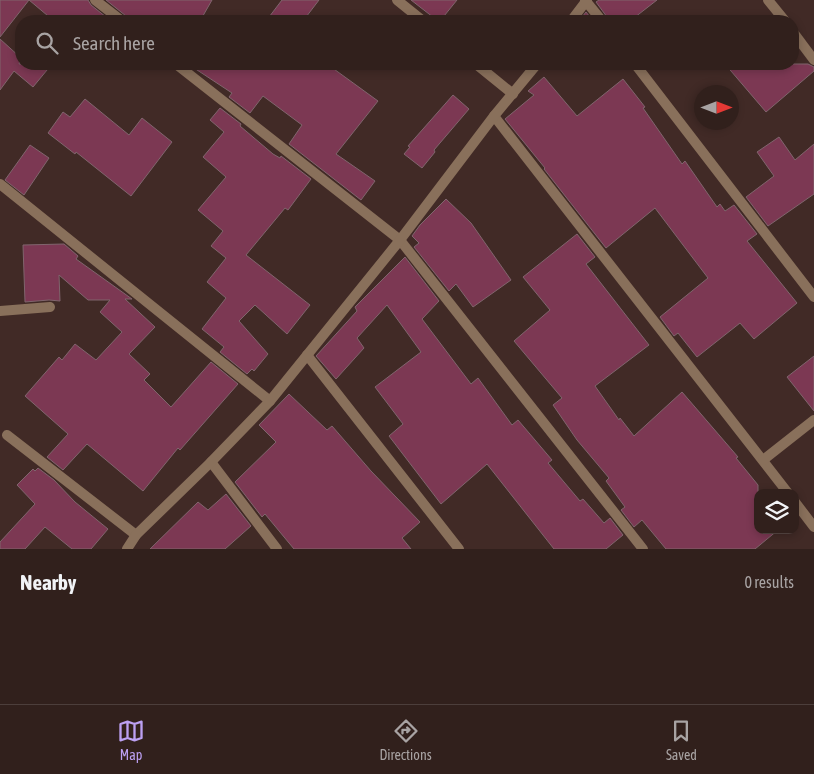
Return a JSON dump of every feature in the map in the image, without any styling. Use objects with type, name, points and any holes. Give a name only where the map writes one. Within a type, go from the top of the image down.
[{"type":"street","points":[[95,0],[114,15]]},
{"type":"street","points":[[397,0],[416,15]]},
{"type":"street","points":[[575,15],[586,0],[597,15]]},
{"type":"street","points":[[768,0],[779,15]]},
{"type":"street","points":[[799,40],[814,60]]},
{"type":"street","points":[[184,70],[400,240],[643,549]]},
{"type":"street","points":[[483,70],[513,94]]},
{"type":"street","points":[[127,549],[136,535],[270,401],[400,240],[494,116],[532,70]]},
{"type":"street","points":[[640,70],[814,296]]},
{"type":"street","points":[[494,116],[785,489]]},
{"type":"street","points":[[0,184],[270,401]]},
{"type":"street","points":[[0,311],[50,307]]},
{"type":"street","points":[[307,355],[459,549]]},
{"type":"street","points":[[763,460],[814,420]]},
{"type":"street","points":[[7,435],[136,535]]},
{"type":"street","points":[[211,462],[277,549]]},
{"type":"street","points":[[799,507],[814,527]]},
{"type":"building","points":[[0,0],[29,0],[17,15],[15,15],[15,18],[0,37]]},
{"type":"building","points":[[29,0],[88,0],[91,5],[104,15],[47,15]]},
{"type":"building","points":[[106,0],[212,0],[203,15],[125,15]]},
{"type":"building","points":[[282,0],[319,0],[308,15],[271,15]]},
{"type":"building","points":[[411,0],[457,0],[445,15],[430,15]]},
{"type":"building","points":[[599,0],[657,0],[638,15],[606,15],[596,2]]},
{"type":"building","points":[[0,39],[15,53],[15,70],[47,70],[33,87],[14,71],[0,90]]},
{"type":"building","points":[[799,64],[808,64],[814,67],[814,71],[766,112],[730,70],[799,70]]},
{"type":"building","points":[[197,70],[335,70],[378,101],[336,154],[375,181],[361,200],[289,144],[302,125],[263,96],[250,113],[229,97],[232,93]]},
{"type":"building","points":[[544,77],[577,116],[623,79],[645,107],[643,108],[682,164],[685,161],[717,207],[720,204],[725,211],[734,205],[757,234],[747,241],[797,303],[754,339],[740,323],[697,357],[678,333],[674,336],[660,317],[708,278],[655,208],[606,248],[505,119],[534,95],[528,91]]},
{"type":"building","points":[[453,95],[469,109],[434,150],[435,152],[422,168],[404,154],[410,147],[408,146]]},
{"type":"building","points":[[85,99],[129,135],[142,118],[172,142],[131,196],[76,152],[75,154],[48,133],[63,112],[70,117]]},
{"type":"building","points":[[220,108],[241,124],[240,126],[273,154],[280,158],[281,156],[311,179],[288,210],[285,208],[246,255],[310,305],[287,334],[255,305],[239,321],[268,354],[254,371],[252,369],[247,374],[220,352],[224,347],[202,329],[226,298],[207,282],[226,258],[211,246],[223,231],[198,210],[226,177],[203,157],[224,132],[210,120]]},
{"type":"building","points":[[779,137],[795,160],[814,144],[814,194],[768,226],[746,197],[774,176],[757,152]]},
{"type":"building","points":[[30,145],[49,158],[24,195],[5,180]]},
{"type":"building","points":[[446,199],[471,223],[511,280],[473,307],[456,284],[449,291],[414,247],[419,243],[412,236],[420,225]]},
{"type":"building","points":[[577,234],[595,257],[586,264],[649,345],[595,386],[619,420],[620,418],[634,436],[682,392],[738,457],[736,458],[758,485],[758,489],[754,489],[754,534],[773,534],[755,549],[666,549],[642,520],[634,527],[621,510],[625,507],[606,481],[609,478],[577,440],[553,405],[562,398],[514,341],[550,310],[523,277]]},
{"type":"building","points":[[64,244],[78,256],[76,259],[132,299],[125,299],[155,327],[129,354],[150,374],[144,380],[171,407],[211,362],[238,384],[180,450],[178,448],[143,491],[87,444],[63,470],[47,457],[68,434],[25,396],[59,357],[62,360],[75,344],[96,360],[122,332],[100,312],[110,300],[88,300],[59,275],[60,301],[25,302],[23,245]]},
{"type":"building","points":[[405,257],[439,301],[422,319],[471,384],[478,378],[512,425],[518,420],[552,460],[548,463],[580,501],[583,499],[604,523],[610,518],[623,535],[606,549],[554,549],[487,464],[441,504],[389,436],[403,424],[375,387],[421,352],[387,305],[357,338],[364,348],[336,379],[316,356],[357,311],[355,307]]},
{"type":"building","points":[[814,356],[814,411],[787,377]]},
{"type":"building","points":[[289,394],[327,430],[332,426],[371,471],[420,522],[402,538],[411,549],[294,549],[265,514],[262,517],[235,482],[276,442],[259,425]]},
{"type":"building","points":[[38,468],[108,529],[91,549],[72,549],[45,527],[25,549],[0,549],[0,542],[35,504],[17,485],[33,469],[35,471]]},
{"type":"building","points":[[226,494],[251,526],[225,549],[150,549],[198,502],[208,510]]}]
